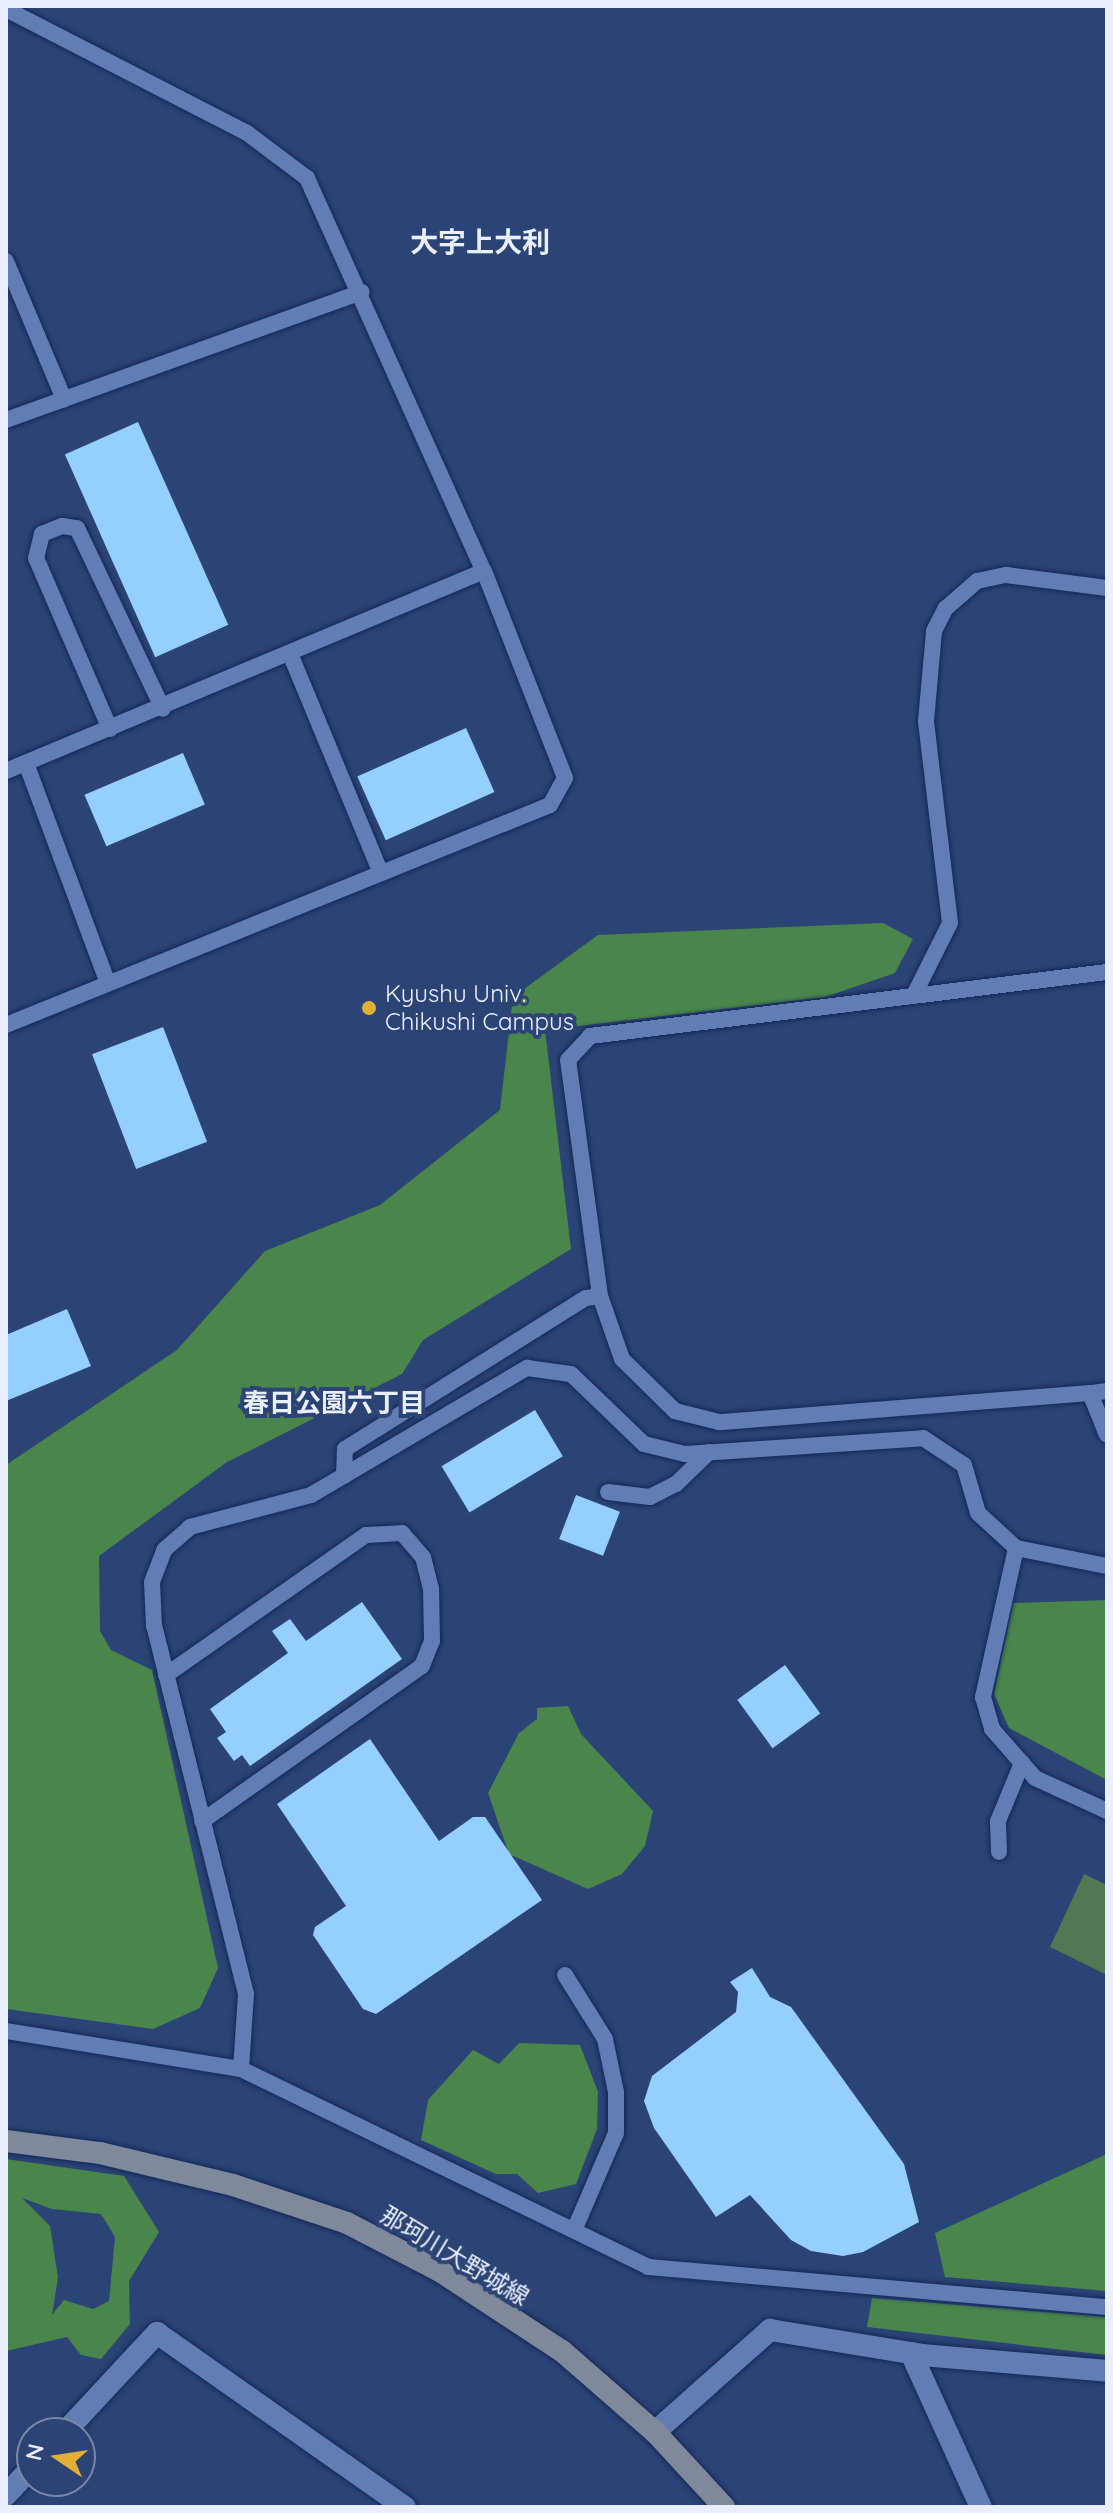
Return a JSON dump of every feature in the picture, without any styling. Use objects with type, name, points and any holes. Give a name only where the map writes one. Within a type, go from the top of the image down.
[{"type":"main road","name":"那珂川大野城線","points":[[6,2141],[100,2153],[233,2185],[347,2223],[440,2271],[562,2351],[655,2432],[724,2507]]},
{"type":"street","points":[[655,2432],[770,2330],[911,2353],[1107,2371]]},
{"type":"street","points":[[79,2417],[157,2333],[405,2507]]},
{"type":"street","points":[[911,2353],[981,2507]]},
{"type":"lane","points":[[6,9],[247,133],[307,178],[362,292],[484,571],[565,778],[550,805],[6,1025]]},
{"type":"lane","points":[[6,261],[64,399]]},
{"type":"lane","points":[[6,420],[362,292]]},
{"type":"lane","points":[[110,729],[36,558],[42,534],[62,526],[77,528],[163,709]]},
{"type":"lane","points":[[6,771],[291,656],[484,571]]},
{"type":"lane","points":[[914,995],[950,923],[926,721],[934,631],[945,609],[977,581],[1006,575],[1107,588]]},
{"type":"lane","points":[[291,656],[381,873]]},
{"type":"lane","points":[[26,763],[108,983]]},
{"type":"lane","points":[[1107,972],[590,1036],[578,1045],[568,1060],[600,1296],[622,1359],[675,1411],[719,1422],[1098,1392],[1107,1435]]},
{"type":"lane","points":[[344,1476],[345,1449],[586,1298],[600,1296]]},
{"type":"lane","points":[[241,2069],[246,1994],[154,1626],[152,1582],[164,1550],[190,1527],[311,1495],[527,1368],[571,1374],[644,1444],[685,1454],[923,1438],[964,1465],[978,1513],[1016,1548],[1107,1566]]},
{"type":"lane","points":[[608,1492],[650,1497],[676,1484],[709,1452]]},
{"type":"lane","points":[[166,1675],[366,1535],[402,1533],[423,1557],[431,1588],[432,1641],[422,1666],[202,1821]]},
{"type":"lane","points":[[1016,1548],[983,1697],[992,1729],[1035,1778],[1107,1811]]},
{"type":"lane","points":[[999,1852],[998,1821],[1022,1763]]},
{"type":"lane","points":[[565,1975],[605,2039],[615,2080],[616,2133],[575,2228]]},
{"type":"lane","points":[[6,2031],[241,2069],[575,2228],[648,2267],[1107,2307]]},
{"type":"green space","points":[[883,923],[913,939],[895,973],[825,997],[545,1030],[571,1249],[423,1340],[402,1374],[227,1462],[99,1556],[100,1631],[111,1650],[152,1670],[218,1968],[200,2008],[153,2029],[6,2009],[6,1465],[177,1350],[265,1251],[380,1205],[500,1110],[513,997],[598,935]]},
{"type":"green space","points":[[1107,1600],[1107,1780],[1009,1728],[994,1694],[1013,1603]]},
{"type":"green space","points":[[568,1706],[581,1734],[653,1811],[645,1846],[622,1874],[588,1889],[509,1854],[488,1793],[519,1733],[537,1719],[537,1708]]},
{"type":"green space","points":[[1084,1874],[1107,1885],[1107,1975],[1050,1947]]},
{"type":"green space","points":[[519,2043],[580,2045],[598,2092],[597,2129],[576,2184],[538,2193],[517,2174],[496,2174],[421,2140],[428,2100],[473,2050],[499,2064]]},
{"type":"green space","points":[[1107,2154],[1107,2291],[945,2277],[935,2233]]},
{"type":"green space","points":[[6,2159],[124,2176],[159,2232],[129,2281],[130,2324],[101,2359],[81,2355],[67,2337],[6,2351]],"holes":[[[22,2198],[52,2209],[101,2214],[115,2237],[109,2301],[93,2309],[64,2300],[52,2315],[58,2277],[50,2226]]]},
{"type":"green space","points":[[872,2298],[1107,2317],[1107,2355],[867,2327]]},
{"type":"building","points":[[138,422],[228,625],[155,657],[65,455]]},
{"type":"building","points":[[466,728],[494,792],[386,840],[357,776]]},
{"type":"building","points":[[183,753],[205,805],[106,846],[85,795]]},
{"type":"building","points":[[163,1027],[207,1142],[136,1169],[92,1054]]},
{"type":"building","points":[[67,1309],[91,1366],[6,1401],[6,1335]]},
{"type":"building","points":[[535,1410],[563,1456],[469,1512],[442,1466]]},
{"type":"building","points":[[576,1495],[620,1512],[603,1556],[559,1539]]},
{"type":"building","points":[[362,1602],[402,1659],[250,1766],[242,1755],[234,1761],[217,1738],[226,1732],[210,1709],[288,1653],[272,1631],[290,1619],[306,1641]]},
{"type":"building","points":[[785,1665],[820,1714],[773,1748],[737,1700]]},
{"type":"building","points":[[370,1739],[439,1841],[473,1817],[485,1817],[542,1900],[376,2014],[363,2009],[313,1935],[315,1927],[346,1906],[277,1804]]},
{"type":"building","points":[[752,1968],[770,1997],[791,2007],[904,2164],[919,2222],[863,2252],[843,2256],[811,2251],[791,2240],[750,2195],[716,2217],[654,2128],[644,2101],[652,2076],[736,2012],[738,1992],[730,1982]]},
{"type":"place","name":"Kyushu Univ. Chikushi Campus","points":[[369,1008]]},
{"type":"district","name":"大字上大利","points":[[480,242]]},
{"type":"district","name":"春日公園六丁目","points":[[334,1403]]}]
